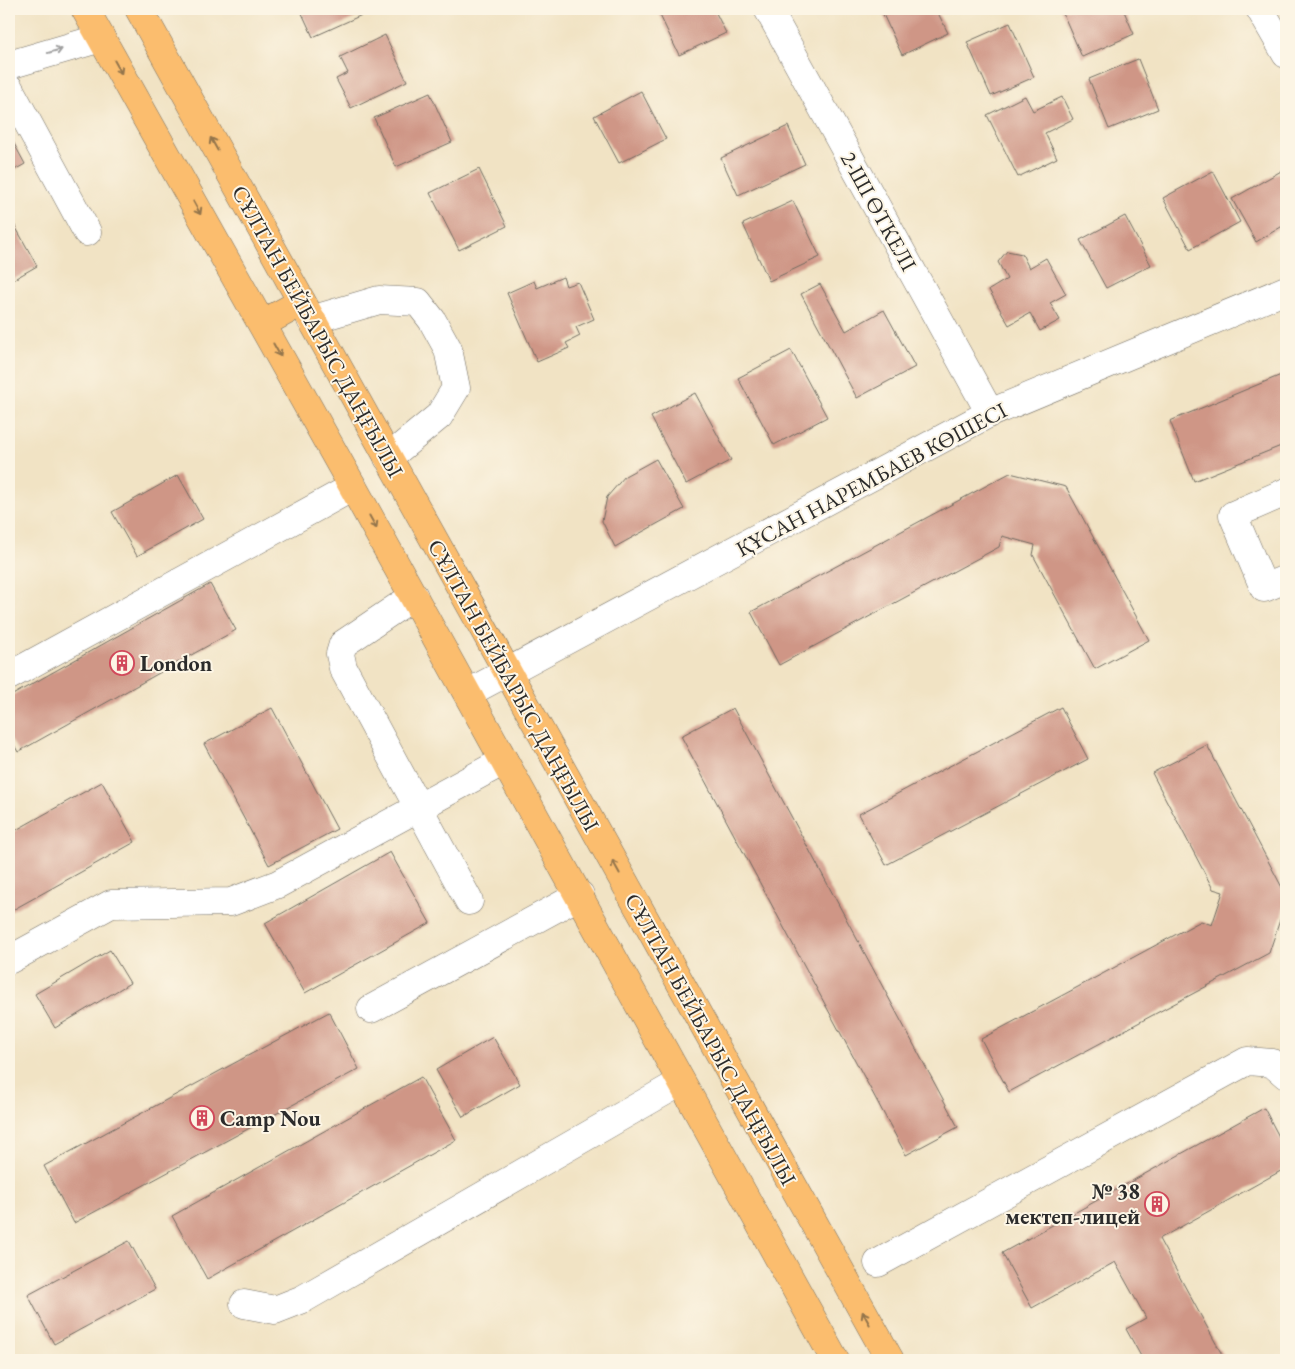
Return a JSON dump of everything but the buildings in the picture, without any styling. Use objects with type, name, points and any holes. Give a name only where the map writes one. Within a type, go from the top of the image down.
[{"type":"main road","name":"СҰЛТАН БЕЙБАРЫС ДАҢҒЫЛЫ","points":[[86,9],[580,895],[835,1360]]},
{"type":"main road","name":"СҰЛТАН БЕЙБАРЫС ДАҢҒЫЛЫ","points":[[139,9],[890,1360]]},
{"type":"main road","points":[[262,324],[306,311]]},
{"type":"street","name":"2-ШІ ӨТКЕЛІ","points":[[768,9],[990,413]]},
{"type":"street","points":[[1260,9],[1286,54]]},
{"type":"street","points":[[9,65],[101,38]]},
{"type":"street","points":[[9,88],[87,232]]},
{"type":"street","name":"ҚҰСАН НАРЕМБАЕВ КӨШЕСІ","points":[[468,693],[990,413],[1286,290]]},
{"type":"street","points":[[306,311],[379,300],[418,302],[440,334],[448,349],[456,388],[440,416],[388,458]]},
{"type":"street","points":[[9,676],[353,487]]},
{"type":"street","points":[[1286,492],[1234,515],[1264,588],[1286,579]]},
{"type":"street","points":[[414,596],[343,644],[340,654],[343,668],[469,901]]},
{"type":"street","points":[[9,960],[111,904],[231,902],[278,884],[504,761]]},
{"type":"street","points":[[371,1009],[580,895]]},
{"type":"street","points":[[878,1263],[1247,1061],[1272,1063],[1286,1075]]},
{"type":"street","points":[[244,1304],[275,1310],[303,1299],[681,1082]]},
{"type":"place","name":"London","points":[[122,663]]},
{"type":"place","name":"Camp Nou","points":[[202,1118]]},
{"type":"place","name":"№ 38 мектеп-лицей","points":[[1157,1204]]}]
